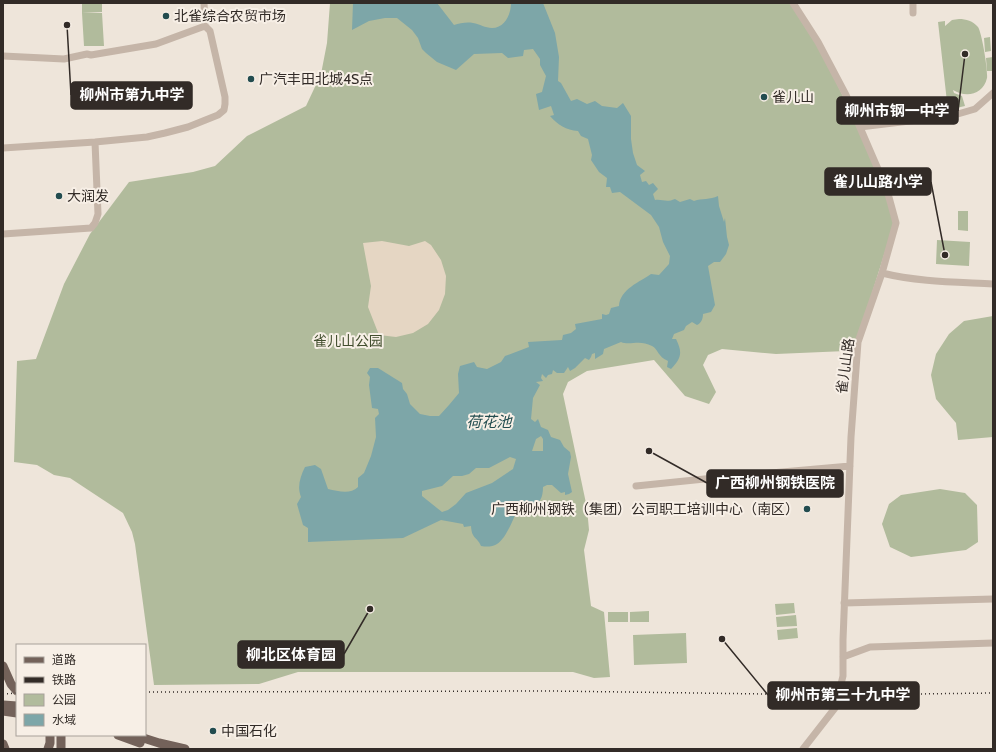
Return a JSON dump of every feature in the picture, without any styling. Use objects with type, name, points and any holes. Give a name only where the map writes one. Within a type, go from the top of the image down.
[{"type":"main road","points":[[3,666],[8,679],[16,690]]},
{"type":"main road","points":[[3,705],[16,706]]},
{"type":"main road","points":[[3,711],[16,713]]},
{"type":"main road","points":[[48,749],[50,736]]},
{"type":"main road","points":[[61,736],[61,749]]},
{"type":"main road","points":[[121,736],[158,749]]},
{"type":"main road","points":[[137,736],[184,749]]},
{"type":"main road","points":[[3,744],[5,749]]},
{"type":"street","points":[[3,148],[147,137],[207,120],[218,115],[224,110],[225,104],[210,32],[205,26],[204,3]]},
{"type":"street","name":"雀儿山路","points":[[793,3],[818,42],[846,95],[887,190],[896,223],[882,274],[858,342],[850,466],[844,603],[843,676],[835,708],[803,749]]},
{"type":"street","points":[[912,3],[913,13]]},
{"type":"street","points":[[3,56],[64,59],[87,54],[91,55],[156,44],[205,26]]},
{"type":"street","points":[[860,127],[951,116],[975,109],[993,93]]},
{"type":"street","points":[[3,234],[91,228],[95,223],[98,214],[95,142]]},
{"type":"street","points":[[882,274],[928,280],[993,284]]},
{"type":"street","points":[[636,486],[850,466]]},
{"type":"street","points":[[844,603],[993,599]]},
{"type":"street","points":[[843,657],[870,647],[878,646],[993,643]]},
{"type":"green space","points":[[82,3],[102,3],[102,12],[82,13]]},
{"type":"green space","name":"雀儿山公园","points":[[330,3],[791,3],[817,43],[857,125],[885,191],[894,223],[857,341],[846,351],[776,354],[722,349],[708,355],[703,365],[716,392],[709,404],[685,396],[654,360],[587,371],[568,382],[563,394],[587,508],[589,530],[584,550],[591,606],[604,612],[610,677],[594,678],[573,672],[298,672],[259,684],[154,685],[135,544],[132,532],[123,513],[70,478],[54,475],[37,465],[14,462],[17,361],[36,359],[64,284],[90,234],[129,182],[193,172],[215,166],[247,136],[306,106],[321,74],[327,43]]},
{"type":"green space","points":[[82,13],[102,13],[104,46],[84,46]]},
{"type":"green space","points":[[962,19],[974,23],[980,31],[987,68],[987,78],[982,88],[973,93],[963,94],[953,90],[954,93],[962,96],[965,106],[956,108],[955,101],[947,102],[938,22],[945,21],[945,26],[952,20]]},
{"type":"green space","points":[[990,37],[991,51],[985,52],[984,38]]},
{"type":"green space","points":[[993,57],[993,71],[987,71],[986,58]]},
{"type":"green space","points":[[958,211],[968,211],[968,231],[958,230]]},
{"type":"green space","points":[[937,240],[970,242],[969,266],[936,264]]},
{"type":"green space","points":[[993,316],[993,437],[958,440],[956,423],[936,399],[931,375],[936,354],[949,334],[964,321]]},
{"type":"green space","points":[[940,489],[965,493],[977,505],[978,542],[966,550],[911,557],[890,547],[882,524],[889,504],[901,495]]},
{"type":"green space","points":[[794,603],[795,613],[776,615],[775,604]]},
{"type":"green space","points":[[649,611],[649,622],[630,622],[630,612]]},
{"type":"green space","points":[[608,612],[628,612],[628,622],[608,622]]},
{"type":"green space","points":[[796,615],[797,626],[777,627],[776,617]]},
{"type":"green space","points":[[797,628],[798,638],[778,640],[777,630]]},
{"type":"green space","points":[[686,633],[687,663],[634,665],[633,635]]},
{"type":"shaded area","points":[[382,241],[409,246],[425,241],[431,245],[441,260],[446,276],[445,294],[439,310],[428,324],[413,333],[396,337],[379,335],[368,307],[371,286],[363,243]]},
{"type":"water","name":"荷花池","points":[[353,3],[437,3],[454,25],[471,23],[492,28],[500,26],[504,23],[510,12],[511,3],[543,3],[555,33],[559,57],[558,81],[561,83],[571,101],[577,99],[587,104],[595,101],[602,106],[617,108],[623,103],[631,116],[631,139],[633,153],[637,165],[645,171],[640,175],[642,182],[646,181],[649,185],[653,183],[658,189],[653,194],[655,200],[669,201],[675,199],[680,202],[690,199],[694,201],[718,196],[719,206],[724,222],[725,218],[729,245],[726,254],[720,262],[714,262],[708,266],[715,305],[711,312],[703,314],[702,321],[697,325],[692,322],[686,326],[684,330],[674,334],[672,339],[676,339],[680,348],[680,355],[677,362],[671,369],[667,367],[668,361],[652,346],[643,343],[621,342],[604,349],[603,354],[595,359],[595,353],[592,354],[589,360],[585,358],[570,371],[568,367],[564,373],[557,373],[553,370],[552,374],[548,375],[546,378],[542,374],[541,378],[543,381],[536,382],[540,385],[533,398],[531,419],[535,422],[538,419],[541,427],[548,430],[551,437],[560,440],[564,447],[570,452],[571,457],[568,474],[572,492],[565,495],[565,492],[561,493],[552,485],[543,487],[540,500],[532,509],[529,506],[521,508],[518,506],[512,523],[503,538],[493,546],[481,546],[472,534],[471,526],[464,527],[463,524],[441,520],[403,538],[308,542],[308,528],[303,525],[297,504],[301,497],[299,486],[302,474],[305,467],[315,465],[321,469],[328,489],[348,492],[358,487],[358,478],[364,473],[371,456],[376,437],[375,418],[379,414],[378,409],[372,408],[369,385],[370,377],[367,373],[370,368],[378,368],[402,383],[403,389],[407,394],[410,404],[420,414],[439,416],[459,393],[458,374],[460,366],[474,362],[477,367],[487,369],[501,362],[505,356],[529,347],[528,342],[562,340],[563,335],[571,333],[576,329],[575,324],[602,319],[602,314],[609,314],[611,308],[619,306],[623,295],[631,287],[651,274],[659,275],[669,264],[670,256],[663,242],[659,227],[651,215],[620,192],[612,193],[610,187],[606,187],[607,178],[599,172],[591,160],[592,155],[588,139],[581,136],[578,131],[566,128],[556,122],[550,116],[554,115],[551,106],[539,110],[536,94],[542,92],[546,76],[540,65],[540,59],[533,49],[524,50],[523,56],[508,58],[502,53],[474,54],[456,70],[437,62],[426,53],[422,49],[418,38],[412,30],[397,18],[385,18],[369,21],[352,30]],"holes":[[[541,436],[543,439],[543,451],[532,451],[536,439]],[[510,457],[516,459],[513,469],[492,483],[466,493],[448,510],[442,512],[422,496],[422,491],[442,486],[453,476],[469,474],[476,468],[489,468]]]},
{"type":"railway","points":[[146,692],[552,691],[838,695],[993,693]]},
{"type":"railway","points":[[3,694],[16,693]]},
{"type":"place","name":"北雀综合农贸市场","points":[[166,16]]},
{"type":"place","name":"柳州市第九中学","points":[[67,25]]},
{"type":"place","name":"柳州市钢一中学","points":[[965,54]]},
{"type":"place","name":"广汽丰田北城4S点","points":[[251,79]]},
{"type":"place","name":"雀儿山","points":[[764,97]]},
{"type":"place","name":"大润发","points":[[59,196]]},
{"type":"place","name":"雀儿山路小学","points":[[945,255]]},
{"type":"place","name":"广西柳州钢铁医院","points":[[649,451]]},
{"type":"place","name":"广西柳州钢铁（集团）公司职工培训中心（南区）","points":[[807,509]]},
{"type":"place","name":"柳北区体育园","points":[[370,609]]},
{"type":"place","name":"柳州市第三十九中学","points":[[722,639]]},
{"type":"place","name":"中国石化","points":[[213,731]]}]
